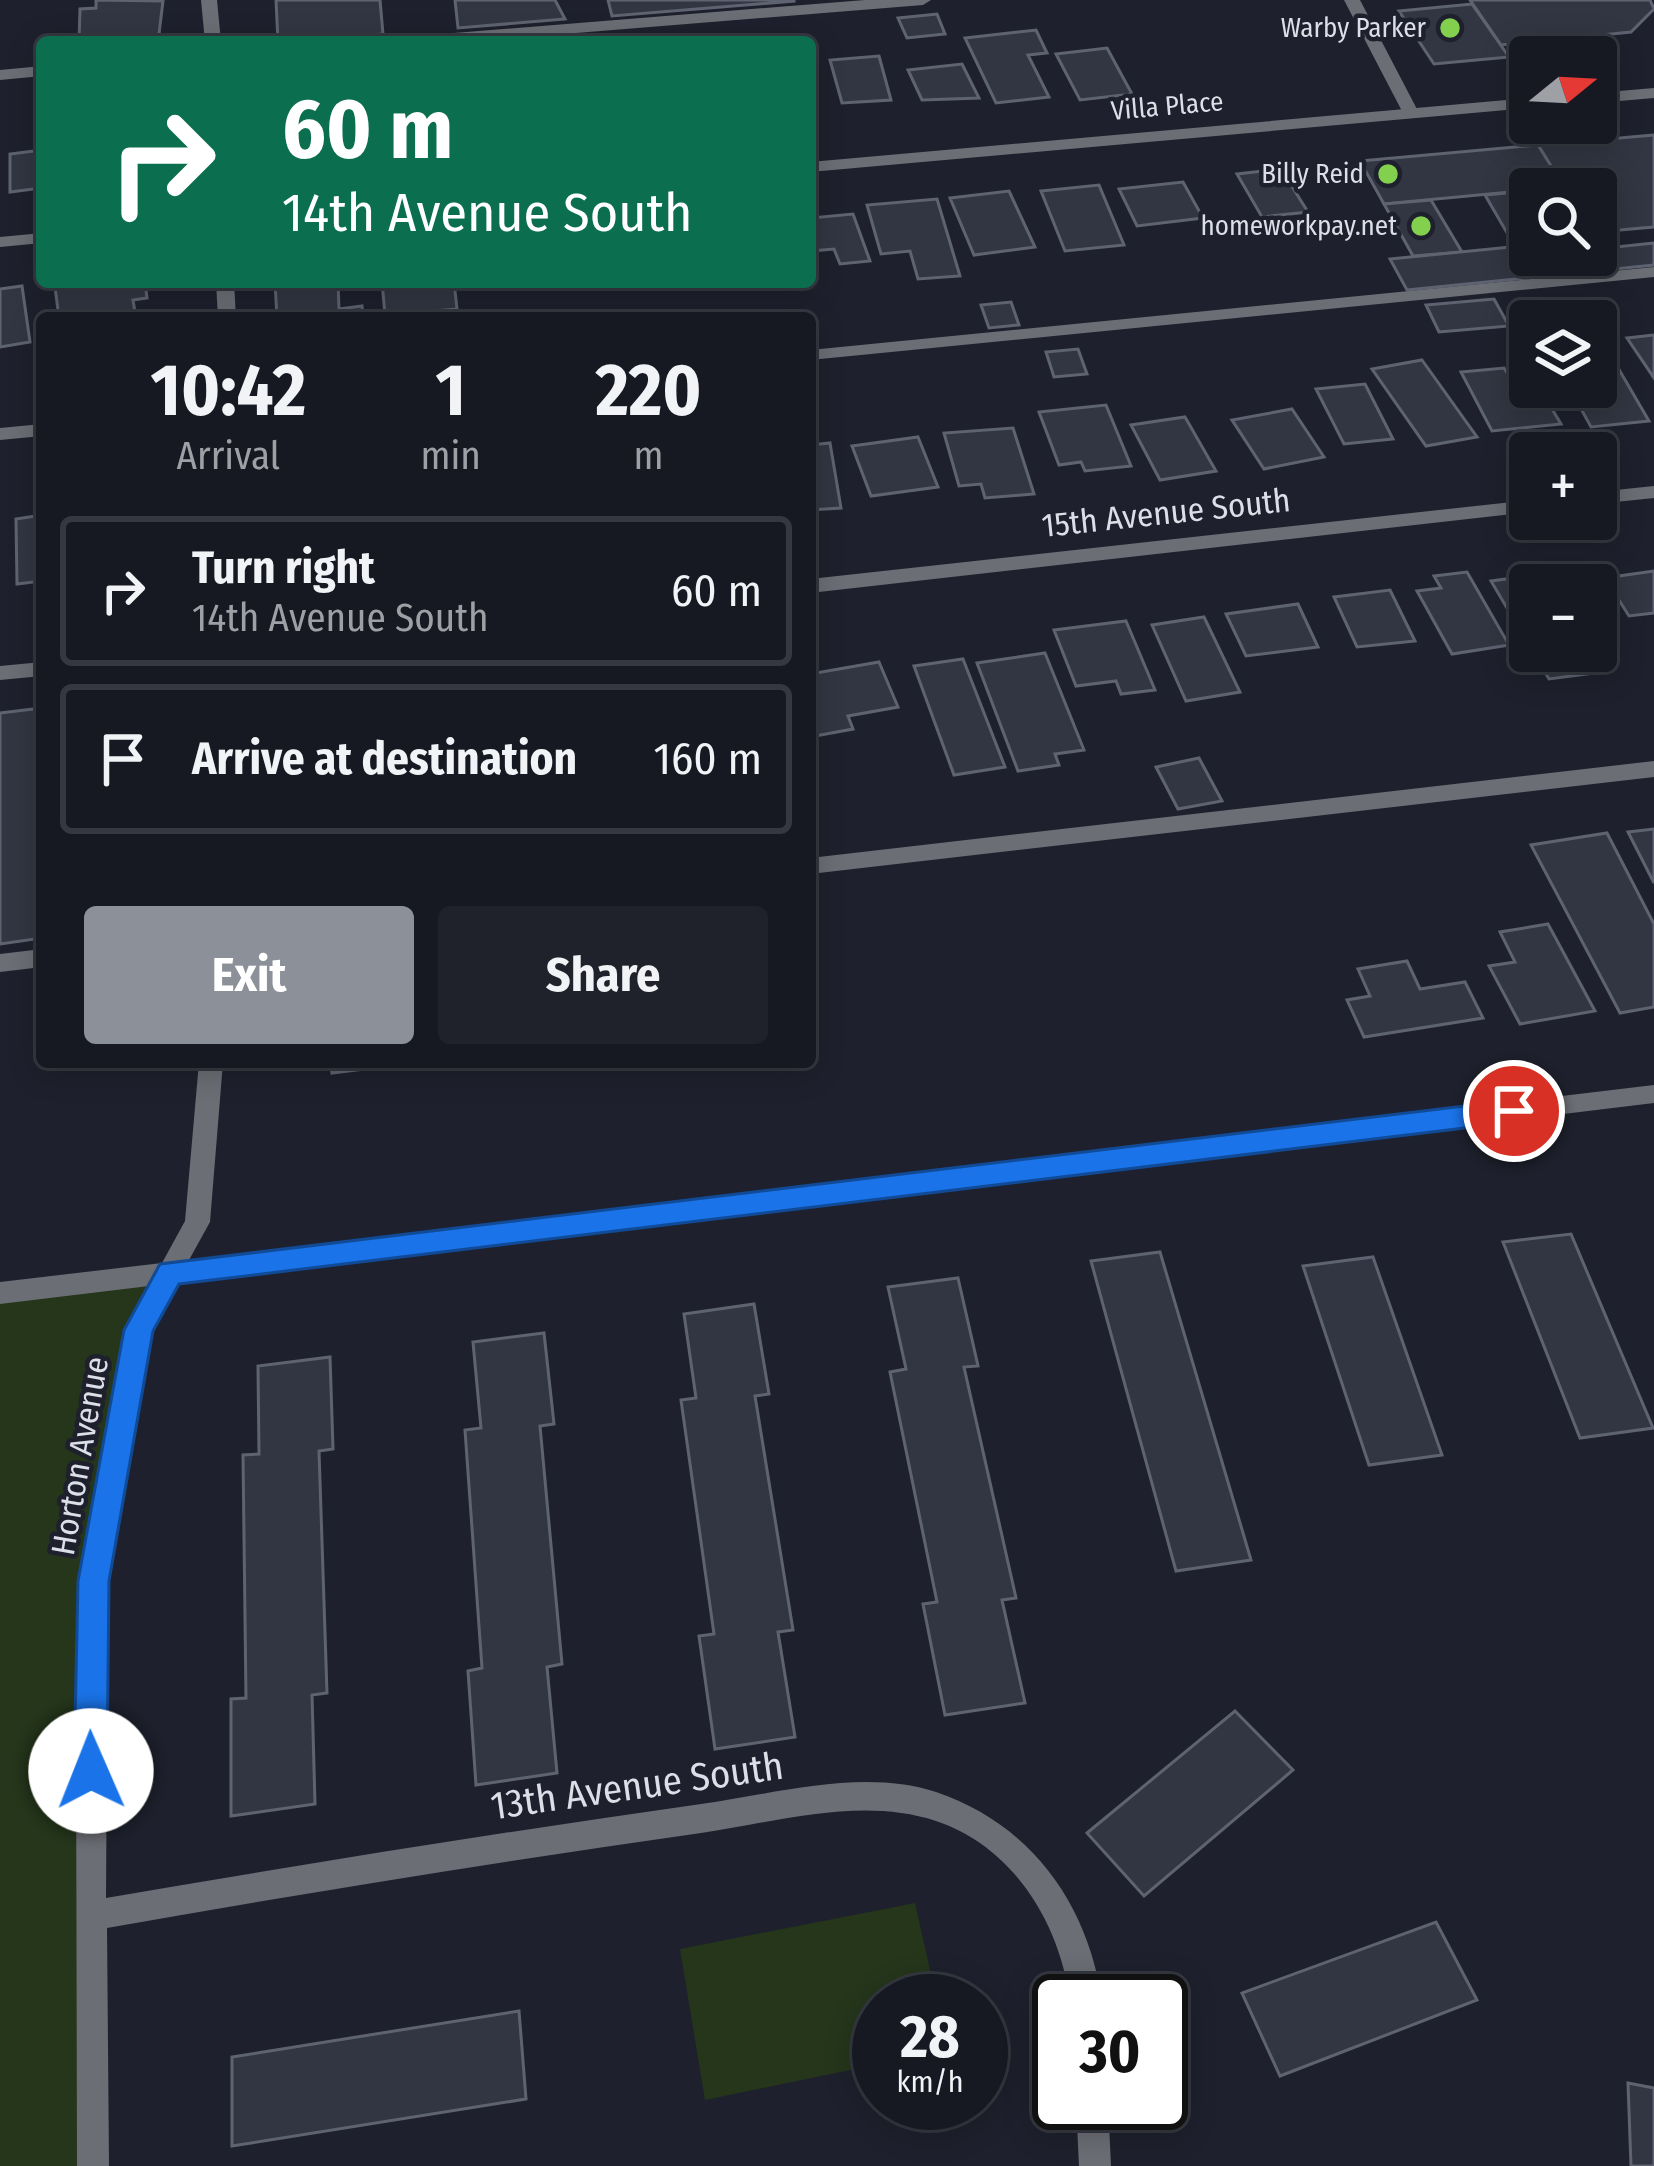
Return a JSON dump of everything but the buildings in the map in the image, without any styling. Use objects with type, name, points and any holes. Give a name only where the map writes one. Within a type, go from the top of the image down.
[{"type":"street","points":[[209,0],[212,36]]},
{"type":"street","points":[[478,36],[923,0]]},
{"type":"street","points":[[1352,0],[1412,113]]},
{"type":"street","points":[[0,75],[36,72]]},
{"type":"street","points":[[1617,96],[1654,93]]},
{"type":"street","name":"Villa Place","points":[[816,166],[1509,105]]},
{"type":"street","points":[[0,242],[36,239]]},
{"type":"street","points":[[816,355],[1654,272]]},
{"type":"street","points":[[0,434],[36,431]]},
{"type":"street","points":[[1617,496],[1654,492]]},
{"type":"street","name":"15th Avenue South","points":[[816,585],[1509,508]]},
{"type":"street","points":[[0,673],[36,670]]},
{"type":"street","points":[[816,865],[1654,769]]},
{"type":"street","points":[[0,963],[36,959]]},
{"type":"street","name":"Horton Avenue","points":[[93,2166],[90,1723],[94,1581],[139,1330],[197,1222],[210,1068]]},
{"type":"street","points":[[0,1293],[1654,1094]]},
{"type":"street","name":"13th Avenue South","points":[[93,1915],[543,1839],[842,1800],[896,1798],[960,1816],[1019,1859],[1058,1909],[1075,1942],[1081,1974]]},
{"type":"street","points":[[1093,2130],[1095,2166]]},
{"type":"green space","points":[[170,1273],[139,1330],[94,1581],[93,2166],[0,2166],[0,1293]]},
{"type":"green space","points":[[915,1903],[931,1974],[852,1974],[852,2070],[705,2100],[680,1949]]},
{"type":"place","name":"Warby Parker","points":[[1450,28]]},
{"type":"place","name":"Billy Reid","points":[[1388,174]]},
{"type":"place","name":"homeworkpay.net","points":[[1421,226]]},
{"type":"route","points":[[91,1771],[94,1581],[139,1330],[170,1273],[1514,1111]]}]
